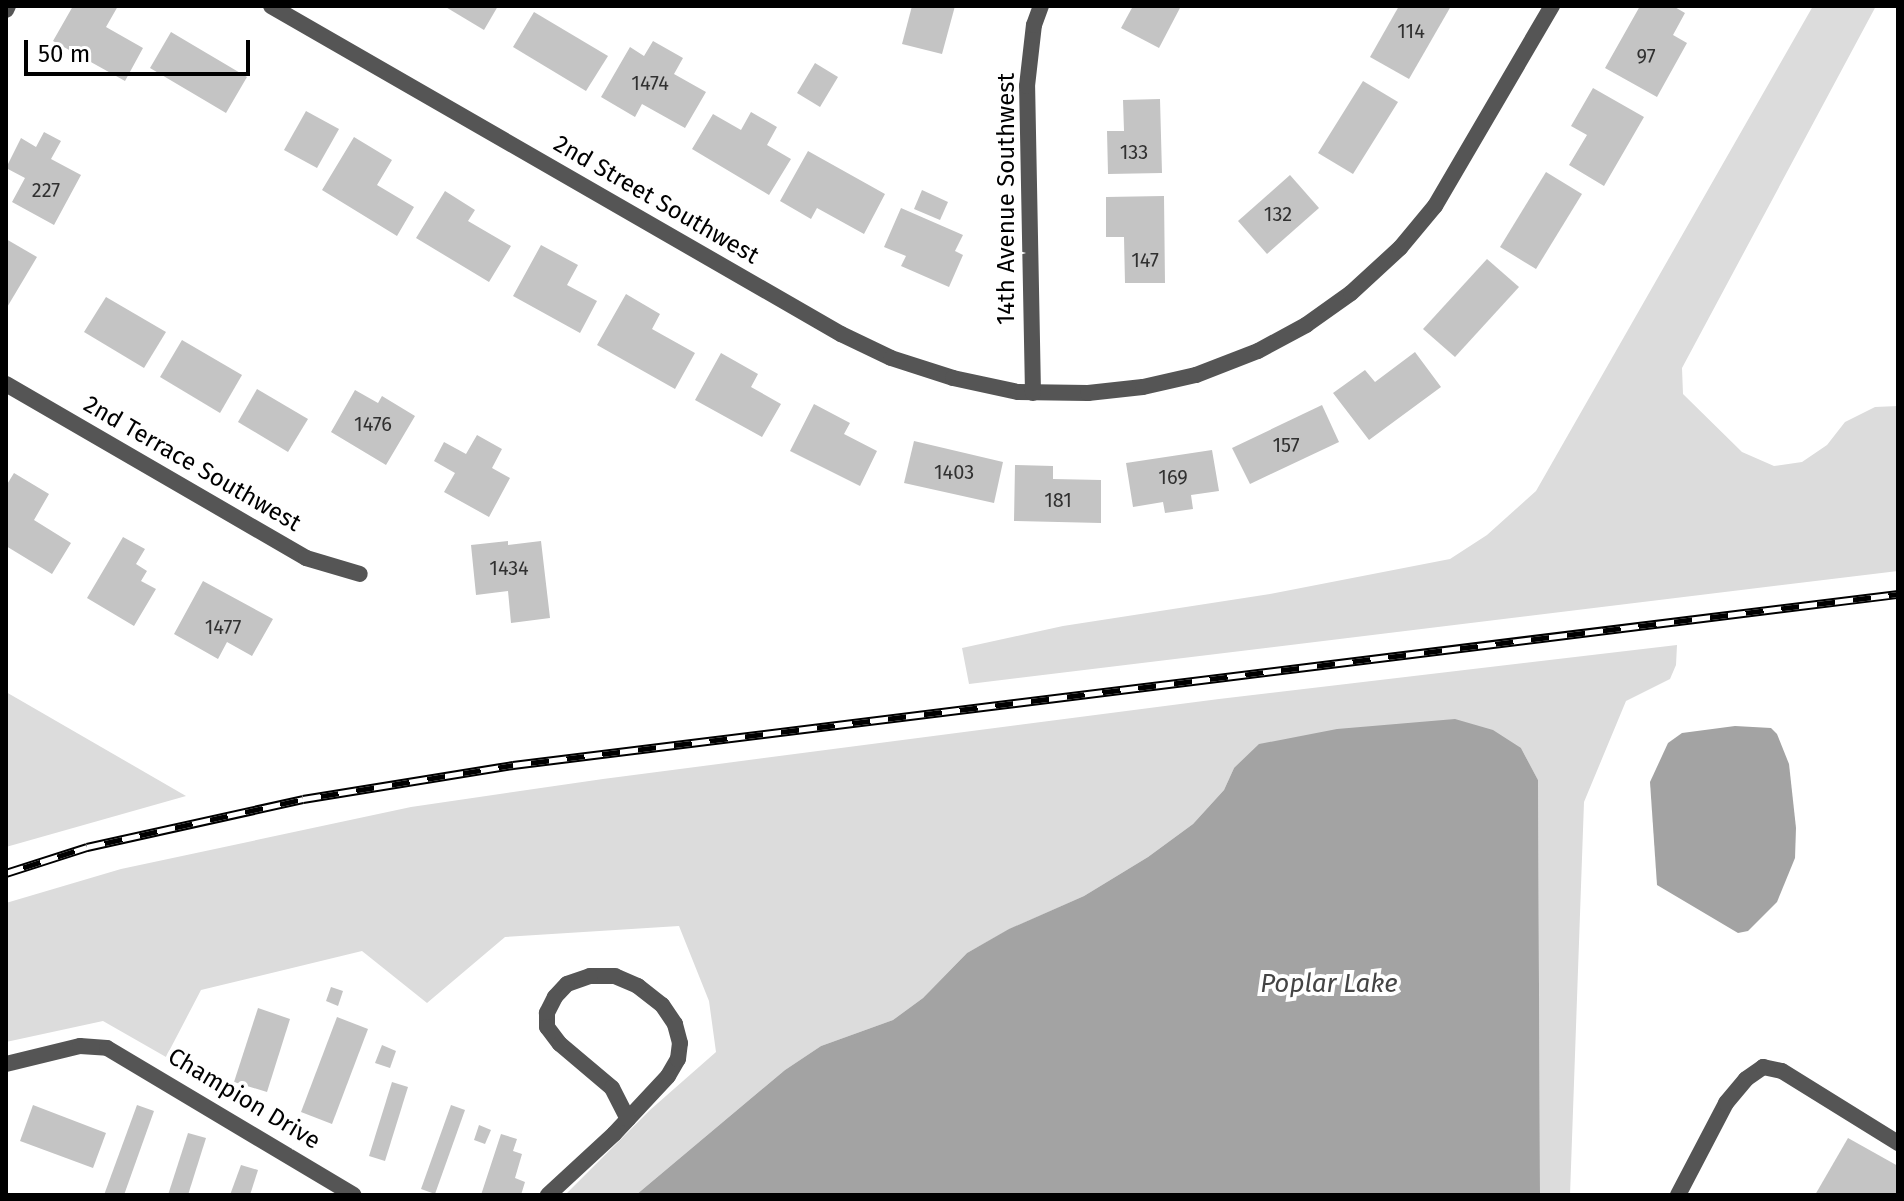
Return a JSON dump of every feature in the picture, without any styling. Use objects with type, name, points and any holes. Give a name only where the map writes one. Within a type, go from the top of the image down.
[{"type":"street","name":"2nd Street Southwest","points":[[271,6],[841,334],[891,358],[953,378],[1033,393],[1129,389],[1196,375],[1258,351],[1306,325],[1351,293],[1400,248],[1435,206],[1552,6]]},
{"type":"street","name":"14th Avenue Southwest","points":[[1033,393],[1027,86],[1034,25],[1041,6]]},
{"type":"street","name":"2nd Terrace Southwest","points":[[6,384],[306,558],[360,574]]},
{"type":"street","points":[[548,1195],[614,1134],[628,1119],[668,1076],[678,1059],[680,1043],[675,1024],[662,1005],[638,986],[615,976],[590,976],[567,984],[555,997],[547,1013],[547,1027],[560,1044],[612,1088],[628,1119]]},
{"type":"street","name":"Champion Drive","points":[[6,1064],[80,1046],[107,1048],[354,1195]]},
{"type":"street","points":[[1678,1195],[1726,1103],[1746,1079],[1763,1067],[1782,1071],[1898,1143]]},
{"type":"shaded area","points":[[1813,6],[1876,6],[1682,368],[1683,394],[1742,452],[1774,466],[1802,462],[1827,445],[1845,422],[1875,407],[1898,406],[1898,571],[969,684],[962,648],[1063,626],[1270,594],[1450,559],[1487,535],[1536,491]]},
{"type":"shaded area","points":[[1677,645],[1676,665],[1670,679],[1626,701],[1584,802],[1570,1195],[1540,1195],[1538,780],[1521,748],[1234,768],[1224,790],[1193,824],[1148,857],[1084,896],[1010,929],[967,953],[923,998],[893,1020],[821,1046],[785,1070],[636,1195],[565,1195],[650,1110],[716,1052],[709,1001],[679,926],[505,937],[427,1003],[362,951],[201,990],[166,1057],[103,1021],[6,1042],[6,903],[121,869],[411,807],[603,779],[1219,699]]},
{"type":"shaded area","points":[[6,692],[186,796],[6,847]]},
{"type":"water","name":"Poplar Lake","points":[[1455,719],[1493,730],[1521,748],[1538,780],[1540,1195],[636,1195],[785,1070],[821,1046],[893,1020],[923,998],[967,953],[1009,929],[1084,896],[1148,857],[1193,824],[1224,790],[1234,768],[1259,744],[1337,729]]},
{"type":"water","points":[[1735,726],[1771,728],[1777,734],[1789,764],[1796,828],[1795,858],[1777,902],[1748,931],[1738,933],[1657,885],[1650,782],[1668,743],[1682,733]]},
{"type":"building","points":[[73,6],[118,6],[106,27],[143,48],[125,81],[53,41]]},
{"type":"building","points":[[444,6],[498,6],[484,30]]},
{"type":"building","points":[[912,6],[955,6],[942,54],[902,44]]},
{"type":"building","points":[[1133,6],[1181,6],[1159,48],[1121,28]]},
{"type":"building","points":[[1399,6],[1451,6],[1409,79],[1370,57]]},
{"type":"building","points":[[1640,6],[1673,6],[1685,13],[1673,35],[1687,43],[1657,97],[1605,68]]},
{"type":"building","points":[[534,12],[608,56],[586,91],[513,47]]},
{"type":"building","points":[[171,32],[247,77],[226,113],[150,68]]},
{"type":"building","points":[[653,41],[683,58],[674,74],[706,92],[685,128],[642,104],[635,117],[601,97],[630,47],[644,56]]},
{"type":"building","points":[[815,63],[838,77],[820,107],[797,93]]},
{"type":"building","points":[[1363,81],[1398,102],[1353,174],[1318,153]]},
{"type":"building","points":[[1593,88],[1644,117],[1604,186],[1569,165],[1587,135],[1571,126]]},
{"type":"building","points":[[1160,99],[1162,173],[1108,174],[1107,131],[1124,131],[1123,100]]},
{"type":"building","points":[[306,111],[339,129],[317,168],[284,150]]},
{"type":"building","points":[[751,112],[777,127],[767,145],[791,159],[769,195],[692,149],[713,114],[741,130]]},
{"type":"building","points":[[44,132],[61,141],[51,159],[81,175],[54,225],[12,202],[25,178],[6,168],[21,138],[36,147]]},
{"type":"building","points":[[354,137],[392,160],[377,185],[414,207],[397,236],[322,190]]},
{"type":"building","points":[[808,151],[885,194],[864,234],[817,208],[811,219],[780,201]]},
{"type":"building","points":[[1546,172],[1582,194],[1536,269],[1500,247]]},
{"type":"building","points":[[1290,175],[1319,208],[1267,254],[1238,221]]},
{"type":"building","points":[[922,190],[948,202],[940,220],[914,209]]},
{"type":"building","points":[[445,191],[475,210],[468,221],[511,246],[489,282],[416,238]]},
{"type":"building","points":[[1164,196],[1165,283],[1125,283],[1124,237],[1106,237],[1106,197]]},
{"type":"building","points":[[901,208],[963,235],[955,251],[963,255],[949,287],[901,266],[906,256],[884,247]]},
{"type":"building","points":[[6,239],[37,257],[6,309]]},
{"type":"building","points":[[541,245],[578,265],[567,285],[597,301],[580,333],[513,296]]},
{"type":"building","points":[[1487,259],[1519,287],[1455,357],[1423,329]]},
{"type":"building","points":[[626,294],[660,314],[652,329],[695,353],[675,389],[597,345]]},
{"type":"building","points":[[106,297],[166,332],[144,368],[84,332]]},
{"type":"building","points":[[182,340],[242,375],[220,413],[160,377]]},
{"type":"building","points":[[1415,352],[1441,387],[1369,440],[1333,393],[1365,370],[1375,382]]},
{"type":"building","points":[[721,353],[758,374],[751,387],[781,404],[762,437],[695,400]]},
{"type":"building","points":[[257,389],[308,419],[288,452],[238,422]]},
{"type":"building","points":[[355,390],[378,403],[382,396],[415,416],[386,465],[331,432]]},
{"type":"building","points":[[814,404],[850,423],[844,434],[877,451],[860,486],[790,451]]},
{"type":"building","points":[[1322,405],[1339,442],[1250,484],[1232,448]]},
{"type":"building","points":[[477,435],[502,449],[492,468],[510,478],[489,517],[444,492],[455,473],[434,461],[444,442],[466,454]]},
{"type":"building","points":[[914,441],[1003,462],[994,503],[904,483]]},
{"type":"building","points":[[1212,450],[1219,491],[1191,495],[1193,509],[1165,513],[1163,502],[1133,507],[1126,463]]},
{"type":"building","points":[[1015,465],[1053,466],[1053,479],[1101,480],[1101,523],[1014,521]]},
{"type":"building","points":[[14,473],[49,494],[34,520],[71,543],[52,574],[6,546],[6,486]]},
{"type":"building","points":[[123,537],[145,549],[136,564],[147,571],[141,581],[156,589],[134,626],[87,598]]},
{"type":"building","points":[[508,541],[508,545],[541,541],[550,618],[511,623],[508,591],[476,595],[471,545]]},
{"type":"building","points":[[203,581],[273,619],[252,656],[227,642],[218,659],[174,634]]},
{"type":"building","points":[[331,987],[343,991],[338,1006],[326,1001]]},
{"type":"building","points":[[258,1008],[290,1019],[267,1092],[234,1082]]},
{"type":"building","points":[[337,1017],[368,1029],[332,1124],[301,1112]]},
{"type":"building","points":[[382,1045],[396,1051],[390,1068],[375,1063]]},
{"type":"building","points":[[392,1082],[408,1087],[385,1161],[369,1156]]},
{"type":"building","points":[[33,1105],[106,1133],[93,1168],[20,1141]]},
{"type":"building","points":[[137,1105],[154,1111],[124,1195],[104,1195]]},
{"type":"building","points":[[451,1105],[465,1110],[435,1194],[421,1189]]},
{"type":"building","points":[[479,1125],[491,1130],[485,1144],[474,1140]]},
{"type":"building","points":[[188,1133],[206,1138],[188,1195],[168,1195]]},
{"type":"building","points":[[501,1134],[517,1139],[513,1151],[522,1154],[515,1178],[525,1182],[521,1195],[481,1195]]},
{"type":"building","points":[[1848,1138],[1898,1166],[1898,1195],[1815,1195]]},
{"type":"building","points":[[241,1165],[258,1170],[250,1195],[230,1195]]},
{"type":"railway","points":[[6,873],[87,847],[303,799],[513,765],[1898,594]]}]
